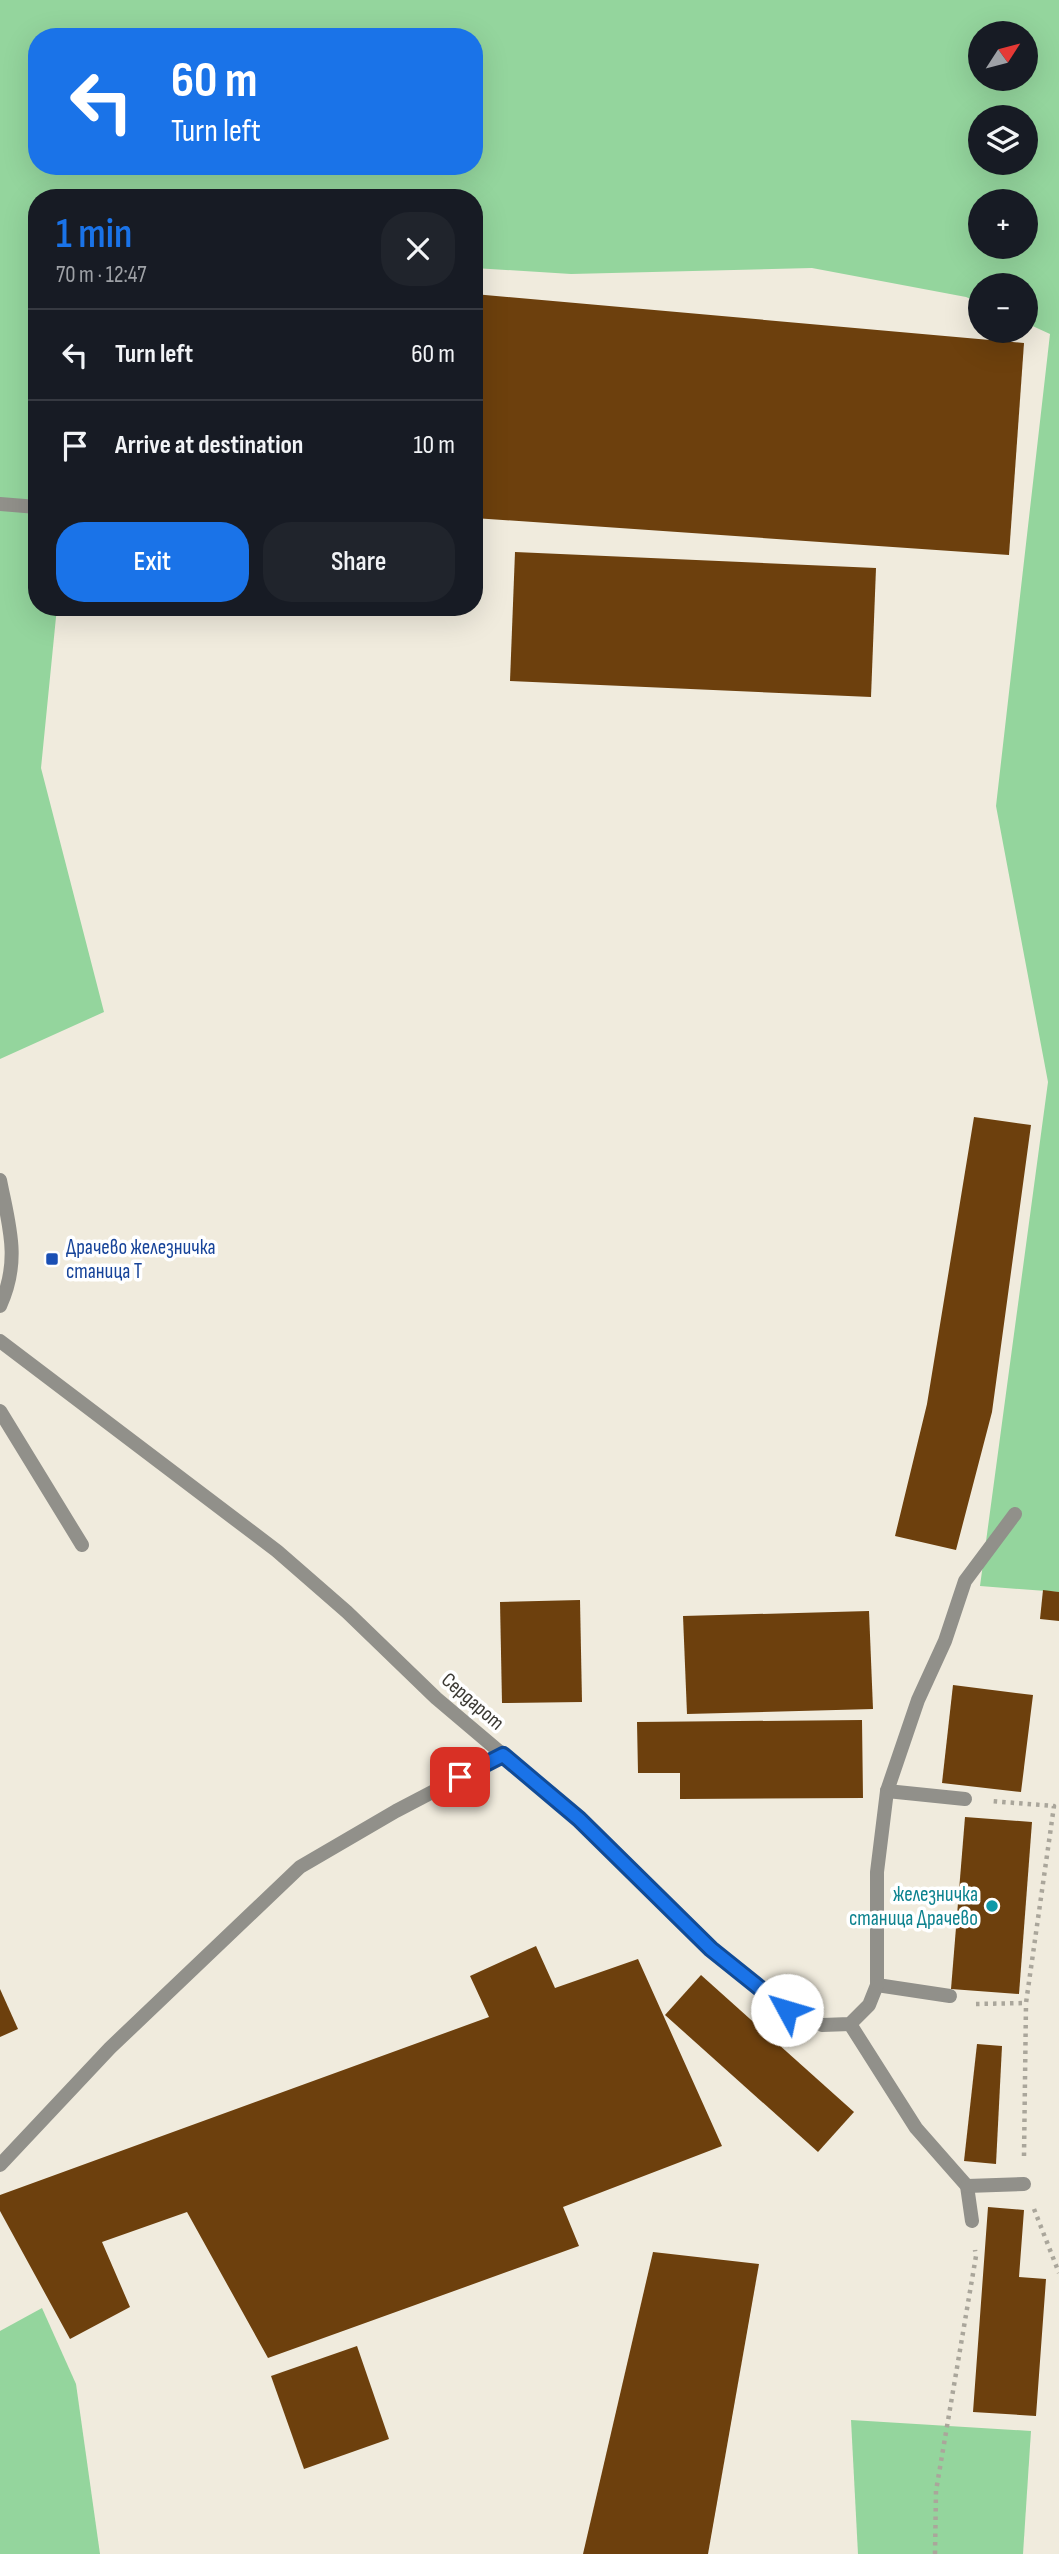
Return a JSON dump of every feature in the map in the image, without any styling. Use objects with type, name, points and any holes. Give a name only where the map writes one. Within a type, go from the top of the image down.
[{"type":"street","points":[[0,504],[28,506]]},
{"type":"street","points":[[0,1180],[14,1249],[8,1283],[0,1306]]},
{"type":"street","name":"Сердарот","points":[[0,1341],[277,1551],[347,1612],[436,1698],[579,1819],[711,1949],[787,2010],[822,2025],[850,2024]]},
{"type":"street","points":[[0,1411],[82,1545]]},
{"type":"street","points":[[972,2221],[967,2186],[916,2128],[850,2024],[869,2005],[877,1985],[877,1872],[887,1791],[918,1700],[945,1641],[965,1581],[1014,1514]]},
{"type":"street","points":[[3,2159],[110,2048],[300,1867],[396,1811],[503,1755]]},
{"type":"street","points":[[887,1791],[965,1798]]},
{"type":"street","points":[[877,1985],[950,1996]]},
{"type":"street","points":[[967,2186],[1024,2184]]},
{"type":"path","points":[[965,1798],[1054,1806],[1026,2003],[1024,2184],[1059,2273]]},
{"type":"path","points":[[975,2004],[1026,2003]]},
{"type":"path","points":[[935,2554],[936,2491],[976,2256],[972,2221]]},
{"type":"green space","points":[[0,0],[1059,0],[1059,1592],[980,1586],[1048,1082],[996,806],[1050,334],[1038,328],[1038,273],[968,273],[968,298],[812,268],[571,274],[483,269],[483,189],[28,189],[28,616],[56,616],[41,768],[104,1012],[0,1059]]},
{"type":"green space","points":[[42,2308],[76,2384],[100,2554],[0,2554],[0,2331]]},
{"type":"green space","points":[[851,2420],[1031,2431],[1023,2554],[858,2554]]},
{"type":"building","points":[[483,295],[968,338],[968,343],[1024,343],[1009,555],[483,519]]},
{"type":"building","points":[[515,552],[876,568],[871,697],[510,681]]},
{"type":"building","points":[[974,1117],[1031,1125],[992,1412],[956,1550],[895,1536],[927,1404]]},
{"type":"building","points":[[1043,1590],[1059,1592],[1059,1621],[1040,1619]]},
{"type":"building","points":[[580,1600],[582,1702],[502,1703],[500,1602]]},
{"type":"building","points":[[869,1611],[873,1709],[687,1714],[683,1616]]},
{"type":"building","points":[[953,1685],[1033,1695],[1021,1792],[942,1783]]},
{"type":"building","points":[[862,1720],[863,1798],[680,1799],[680,1773],[638,1773],[637,1722]]},
{"type":"building","name":"железничка станица Драчево","points":[[965,1817],[1032,1822],[1019,1994],[951,1989]]},
{"type":"building","points":[[536,1946],[555,1988],[638,1959],[722,2146],[563,2207],[579,2246],[268,2358],[187,2212],[102,2242],[130,2307],[70,2339],[0,2211],[0,2195],[489,2017],[470,1976]]},
{"type":"building","points":[[701,1975],[854,2112],[818,2152],[665,2015]]},
{"type":"building","points":[[0,1989],[18,2029],[0,2037]]},
{"type":"building","points":[[977,2044],[1002,2046],[996,2164],[964,2161]]},
{"type":"building","points":[[988,2207],[1024,2210],[1019,2277],[1046,2279],[1036,2416],[973,2412]]},
{"type":"building","points":[[653,2252],[759,2264],[708,2554],[583,2554]]},
{"type":"building","points":[[357,2346],[389,2439],[304,2469],[271,2376]]},
{"type":"place","name":"Драчево железничка станица Т","points":[[52,1259]]},
{"type":"place","name":"железничка станица Драчево","points":[[992,1906]]},
{"type":"route","points":[[460,1777],[503,1755],[579,1819],[711,1949],[787,2010]]}]
